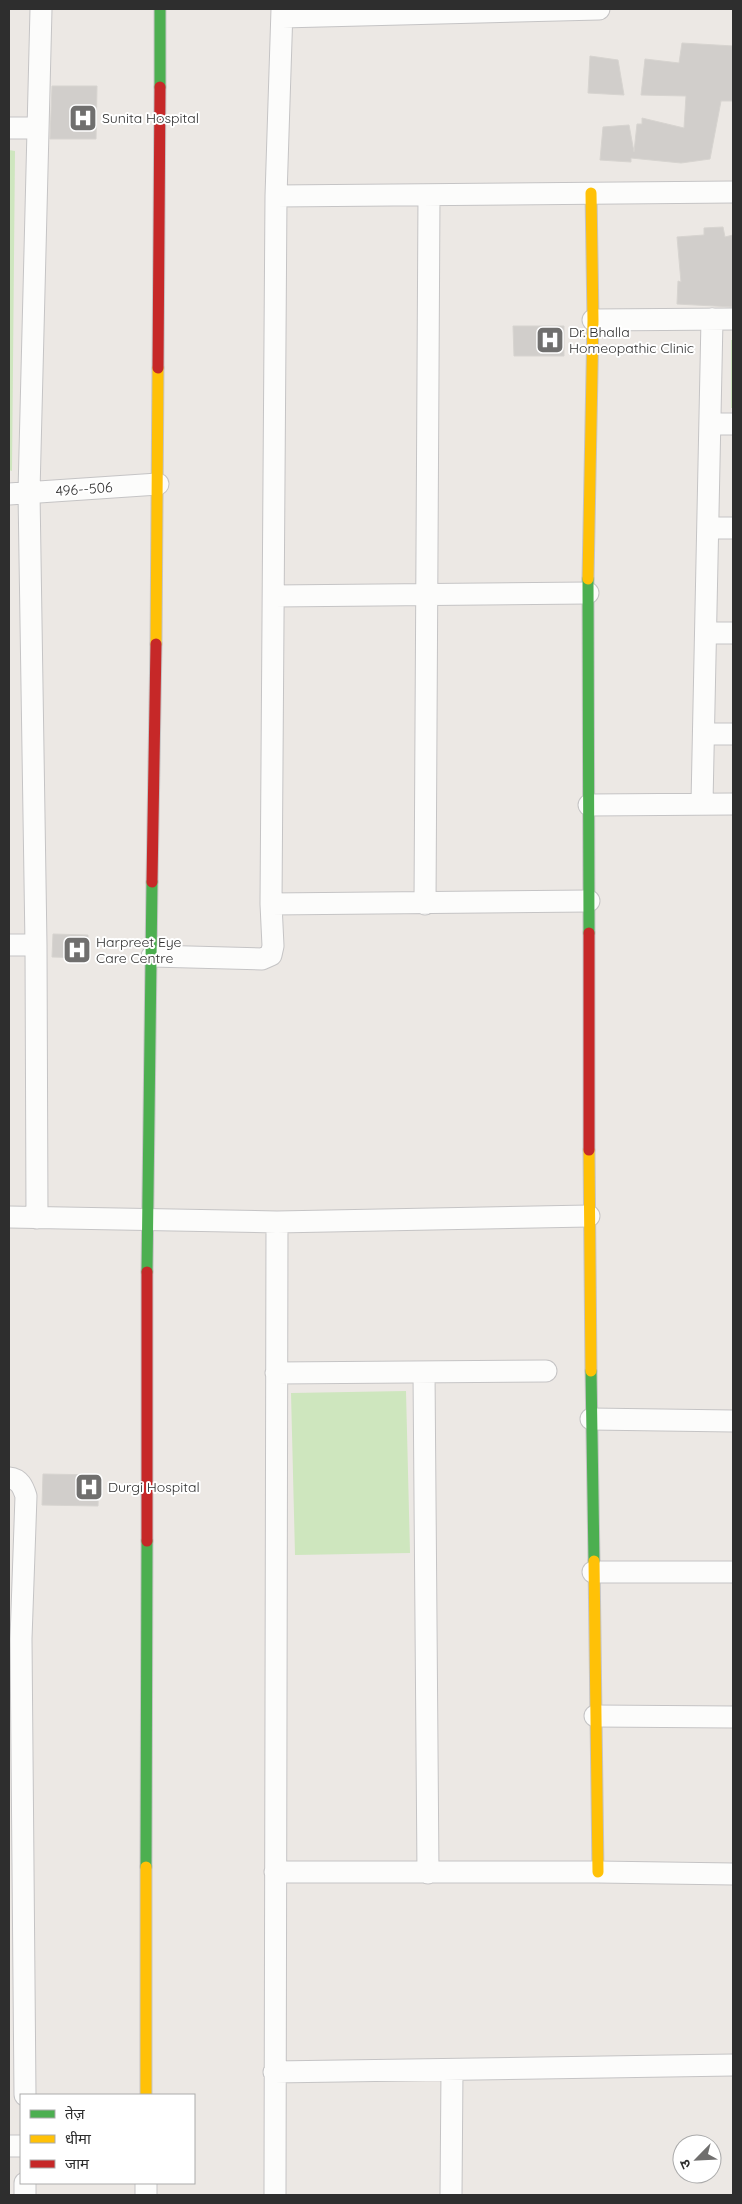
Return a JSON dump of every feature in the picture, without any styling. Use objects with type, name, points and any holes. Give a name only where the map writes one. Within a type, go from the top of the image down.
[{"type":"street","points":[[37,1218],[36,945],[19,493],[38,128],[41,9]]},
{"type":"street","points":[[146,2094],[147,1220],[158,484],[160,9]]},
{"type":"street","points":[[152,956],[262,959],[271,955],[273,946],[271,904],[276,196],[282,13],[599,9]]},
{"type":"street","points":[[9,128],[38,128]]},
{"type":"street","points":[[276,196],[733,192]]},
{"type":"street","points":[[591,193],[593,320],[588,593],[589,1216],[598,1872]]},
{"type":"street","points":[[425,904],[429,196]]},
{"type":"street","points":[[593,320],[733,318]]},
{"type":"street","points":[[702,803],[712,319]]},
{"type":"street","points":[[710,424],[733,424]]},
{"type":"street","name":"496--506","points":[[19,493],[158,484]]},
{"type":"street","points":[[708,528],[733,528]]},
{"type":"street","points":[[274,596],[588,593]]},
{"type":"street","points":[[706,633],[733,633]]},
{"type":"street","points":[[704,734],[733,734]]},
{"type":"street","points":[[589,805],[733,804]]},
{"type":"street","points":[[271,904],[589,901]]},
{"type":"street","points":[[9,945],[36,945]]},
{"type":"street","points":[[9,1217],[277,1222],[589,1216]]},
{"type":"street","points":[[275,2195],[277,1222]]},
{"type":"street","points":[[424,1372],[428,1873]]},
{"type":"street","points":[[276,1373],[546,1372]]},
{"type":"street","points":[[591,1419],[733,1421]]},
{"type":"street","points":[[9,1478],[18,1480],[26,1496],[15,1639],[16,1993],[24,2094]]},
{"type":"street","points":[[593,1572],[733,1572]]},
{"type":"street","points":[[595,1716],[733,1717]]},
{"type":"street","points":[[275,1872],[733,1874]]},
{"type":"street","points":[[274,2072],[733,2065]]},
{"type":"street","points":[[451,2195],[452,2070]]},
{"type":"green space","points":[[9,150],[15,151],[12,471],[9,470]]},
{"type":"green space","points":[[731,340],[733,340],[733,408],[731,408]]},
{"type":"green space","points":[[406,1391],[410,1553],[295,1555],[291,1393]]},
{"type":"building","points":[[682,43],[733,46],[733,101],[721,101],[710,159],[681,163],[631,158],[631,162],[600,160],[603,127],[629,125],[634,152],[637,124],[642,124],[642,118],[684,128],[686,96],[641,95],[645,59],[679,63]]},
{"type":"building","points":[[590,56],[618,60],[624,95],[588,93]]},
{"type":"building","points":[[52,86],[97,86],[96,139],[50,139]]},
{"type":"building","points":[[723,227],[725,237],[733,235],[733,307],[677,304],[678,281],[681,282],[677,237],[704,235],[704,228]]},
{"type":"building","points":[[513,326],[564,326],[564,356],[514,356]]},
{"type":"building","points":[[53,934],[88,935],[88,958],[52,957]]},
{"type":"building","points":[[43,1474],[99,1475],[98,1506],[42,1505]]},
{"type":"traffic: fast","points":[[160,9],[160,87]]},
{"type":"traffic: fast","points":[[588,579],[589,933]]},
{"type":"traffic: fast","points":[[147,1272],[152,882]]},
{"type":"traffic: fast","points":[[591,1371],[594,1561]]},
{"type":"traffic: fast","points":[[146,1867],[147,1541]]},
{"type":"traffic: slow","points":[[588,579],[593,320],[591,193]]},
{"type":"traffic: slow","points":[[156,644],[158,368]]},
{"type":"traffic: slow","points":[[589,1150],[591,1371]]},
{"type":"traffic: slow","points":[[594,1561],[598,1872]]},
{"type":"traffic: slow","points":[[146,1867],[146,2094]]},
{"type":"traffic: jam","points":[[158,368],[160,87]]},
{"type":"traffic: jam","points":[[152,882],[156,644]]},
{"type":"traffic: jam","points":[[589,933],[589,1150]]},
{"type":"traffic: jam","points":[[147,1272],[147,1541]]},
{"type":"place","name":"Sunita Hospital","points":[[83,118]]},
{"type":"place","name":"Dr. Bhalla Homeopathic Clinic","points":[[550,340]]},
{"type":"place","name":"Harpreet Eye Care Centre","points":[[77,950]]},
{"type":"place","name":"Durgi Hospital","points":[[89,1487]]}]
